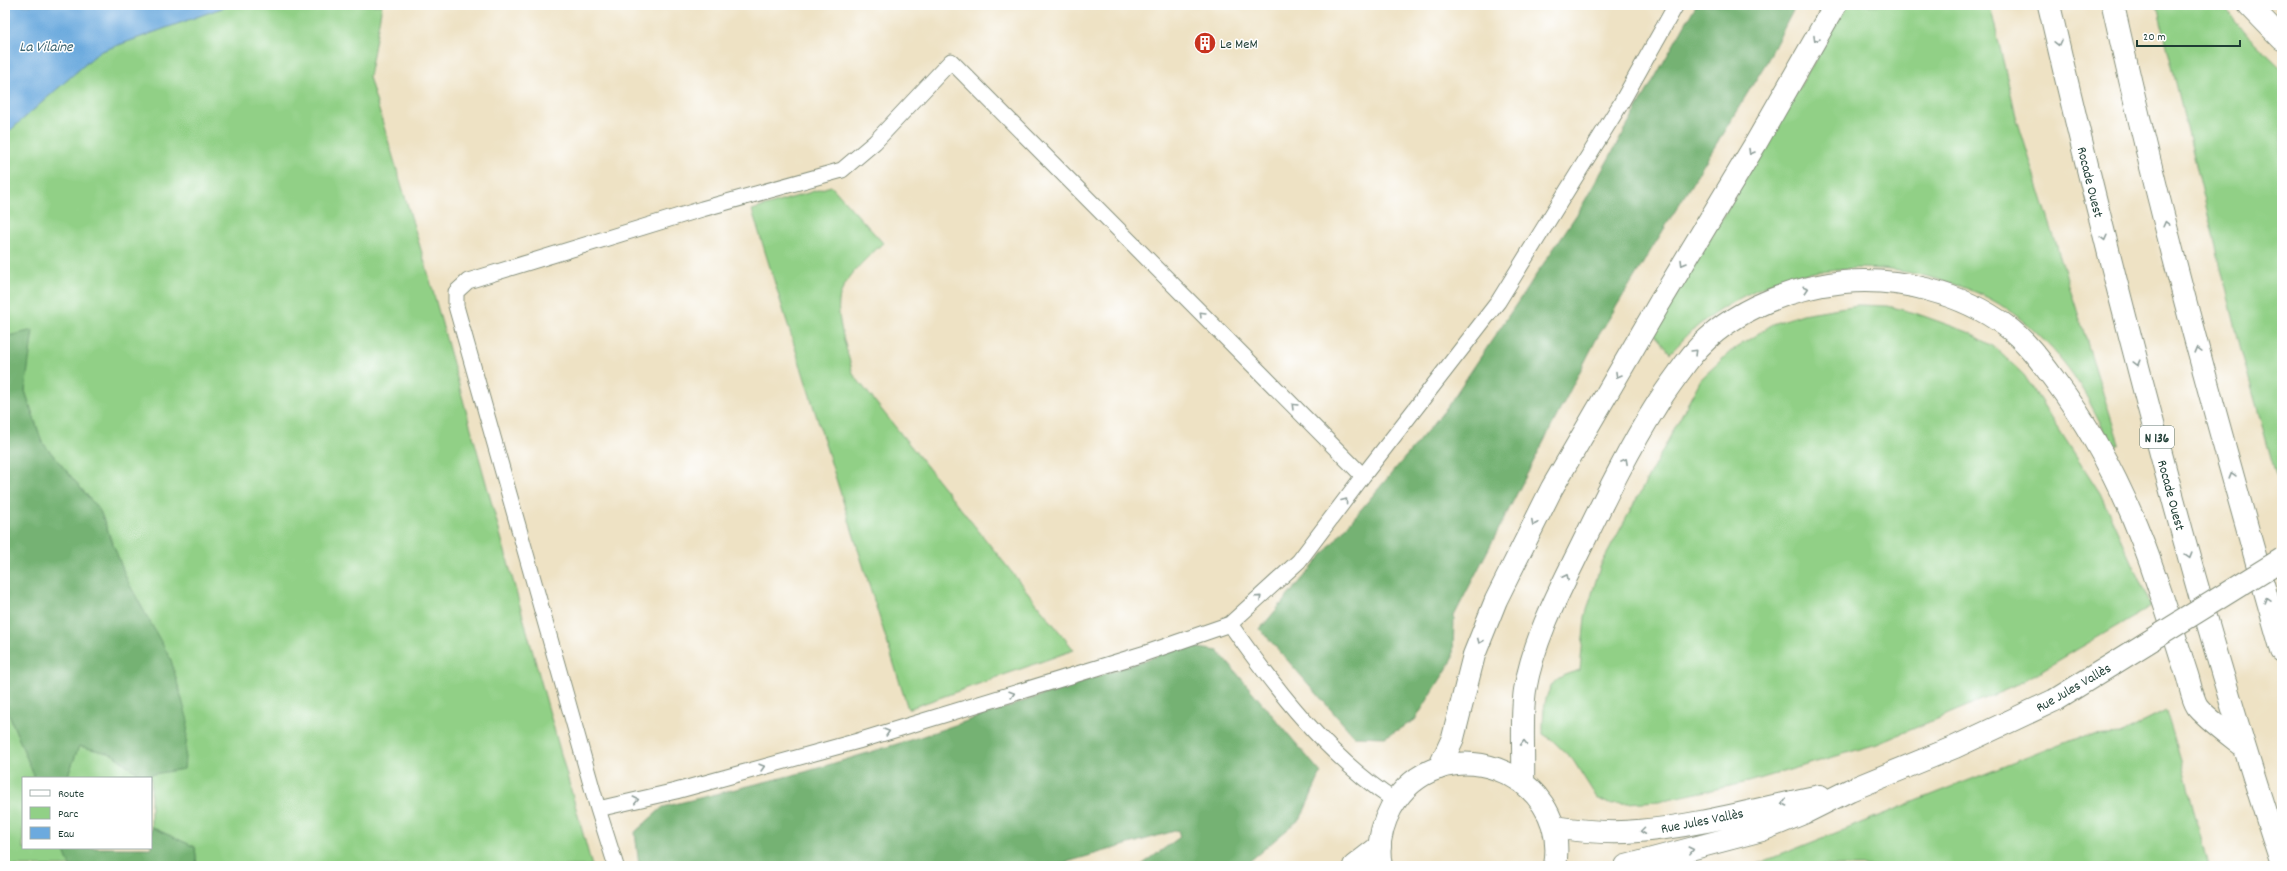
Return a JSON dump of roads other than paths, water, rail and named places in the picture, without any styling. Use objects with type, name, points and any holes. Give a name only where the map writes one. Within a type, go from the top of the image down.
[{"type":"main road","points":[[1439,768],[1453,738],[1474,655],[1496,600],[1552,488],[1659,304],[1756,143],[1835,5]]},
{"type":"main road","name":"Rocade Ouest","points":[[2049,5],[2124,316],[2242,745],[2282,864]]},
{"type":"main road","points":[[2113,5],[2176,266],[2227,458],[2282,651]]},
{"type":"main road","points":[[2249,5],[2282,39]]},
{"type":"main road","points":[[1523,782],[1525,692],[1538,640],[1549,612],[1610,490],[1656,406],[1692,355],[1722,327],[1750,309],[1785,295],[1819,285],[1855,281],[1894,284],[1934,292],[1974,307],[2006,326],[2035,353],[2065,393],[2091,432],[2128,502],[2146,549],[2197,706],[2242,745]]},
{"type":"main road","name":"Rue Jules Vallès","points":[[1626,866],[1762,830],[1806,812],[1850,790],[1955,747],[2055,700],[2282,560]]},
{"type":"main road","points":[[1354,866],[1380,856],[1384,825],[1395,801],[1415,781],[1439,768],[1459,764],[1479,764],[1499,769],[1523,782],[1539,800],[1553,827],[1556,843],[1555,866]]},
{"type":"main road","name":"Rue Jules Vallès","points":[[1553,827],[1582,831],[1636,832],[1665,828],[1850,790]]},
{"type":"lane","points":[[598,809],[676,791],[858,741],[1146,653],[1230,624],[1299,561],[1498,302],[1620,105],[1676,5]]},
{"type":"lane","points":[[616,866],[598,809],[456,306],[456,292],[468,281],[702,209],[842,170],[875,142],[951,61],[1364,476]]},
{"type":"lane","points":[[1230,624],[1289,705],[1361,777],[1395,801]]},
{"type":"water","name":"La Vilaine","points":[[5,5],[230,5],[99,52],[5,135]]},
{"type":"place","name":"Le MeM","points":[[1205,43]]}]
